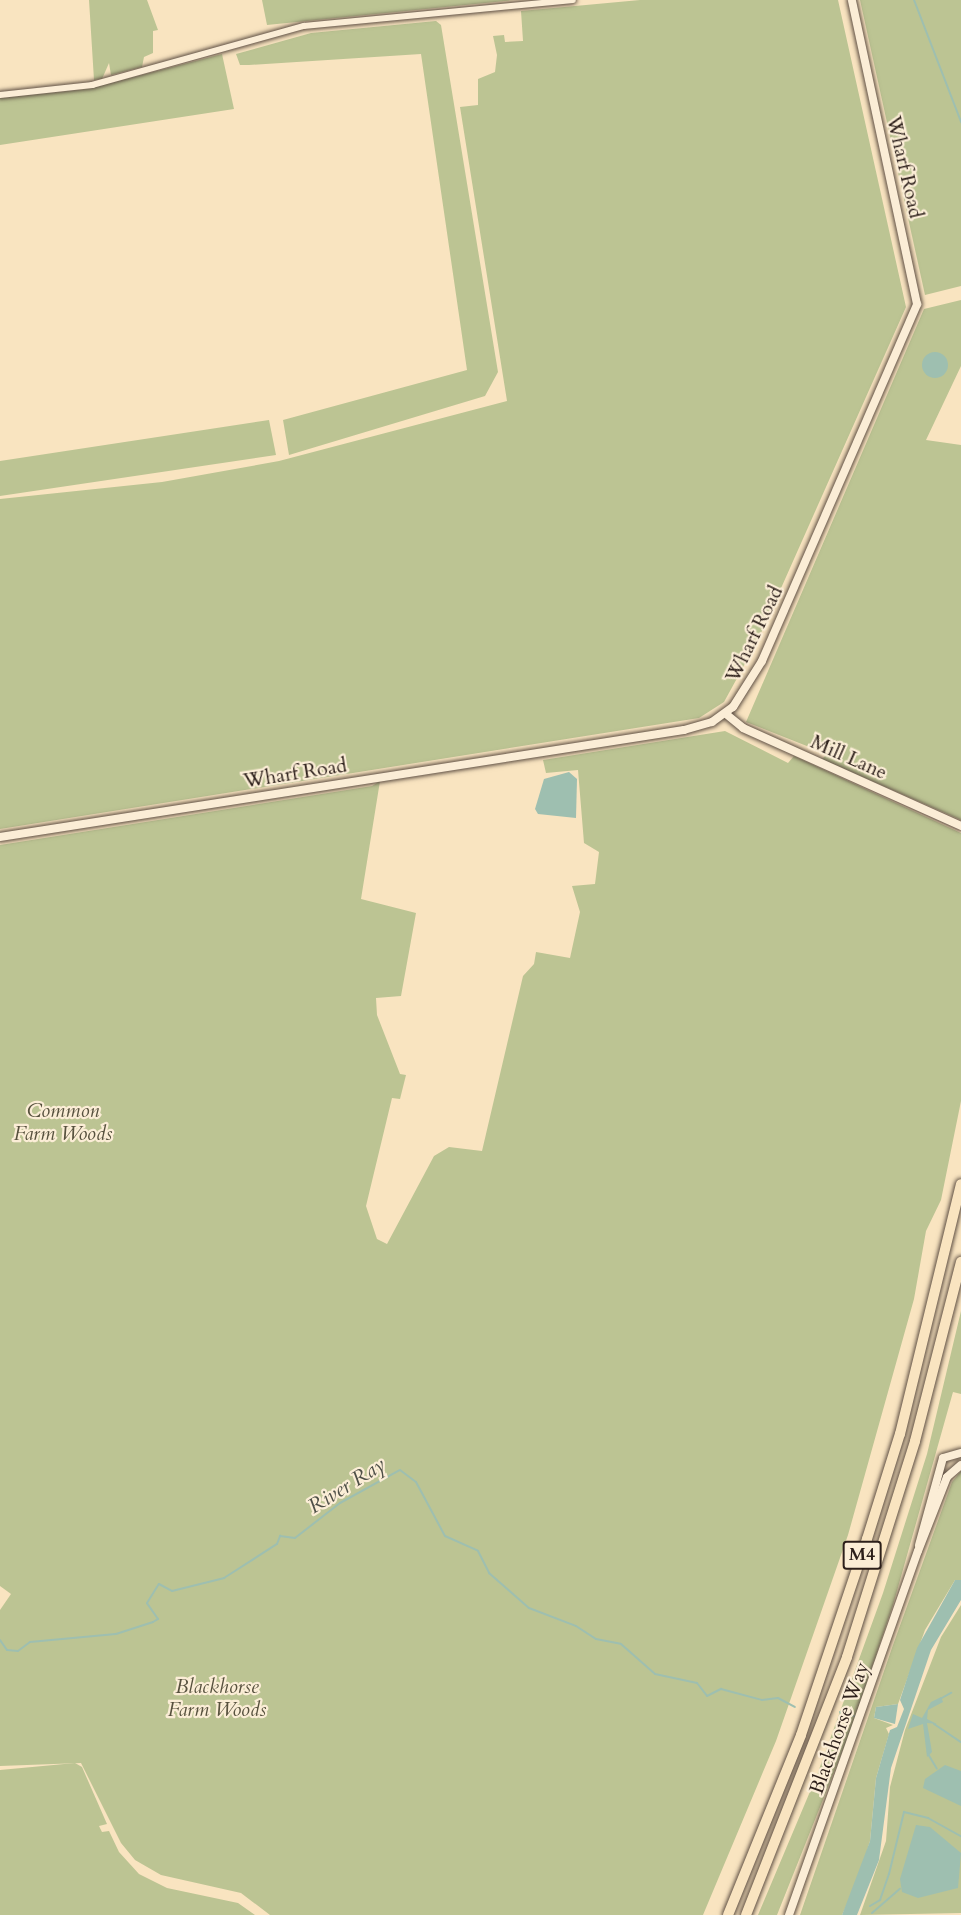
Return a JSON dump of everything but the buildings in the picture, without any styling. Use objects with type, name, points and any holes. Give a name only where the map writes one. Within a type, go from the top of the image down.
[{"type":"highway","name":"M4","points":[[728,1915],[801,1735],[867,1539],[903,1423],[961,1184]]},
{"type":"highway","name":"M4","points":[[746,1915],[854,1636],[915,1442],[961,1262]]},
{"type":"main road","name":"Wharf Road","points":[[0,837],[684,730],[726,714],[747,690],[765,654],[917,304],[852,0]]},
{"type":"main road","name":"Blackhorse Way","points":[[918,1551],[943,1458],[961,1453]]},
{"type":"main road","name":"Blackhorse Way","points":[[789,1915],[918,1551],[950,1472],[961,1465]]},
{"type":"street","points":[[0,95],[92,85],[304,26],[573,0]]},
{"type":"street","name":"Mill Lane","points":[[726,714],[743,728],[961,826]]},
{"type":"green space","points":[[89,0],[147,0],[158,30],[153,31],[153,53],[144,57],[142,67],[111,75],[109,63],[102,79],[94,80]]},
{"type":"green space","points":[[262,0],[514,0],[267,25]]},
{"type":"green space","points":[[640,0],[838,0],[906,307],[758,640],[724,702],[699,718],[0,829],[0,499],[162,482],[279,461],[507,401],[460,107],[478,105],[478,79],[495,72],[497,55],[493,36],[504,35],[505,42],[523,41],[521,11]]},
{"type":"green space","points":[[860,0],[961,0],[961,286],[925,295]]},
{"type":"green space","points":[[436,21],[441,25],[498,372],[485,396],[289,455],[283,420],[467,370],[421,54],[240,65],[236,54],[311,33]]},
{"type":"green space","points":[[222,54],[234,109],[0,145],[0,98],[88,89]]},
{"type":"green space","points":[[961,300],[961,366],[926,440],[961,445],[961,820],[822,759],[827,754],[746,722],[924,309]]},
{"type":"green space","points":[[269,420],[276,455],[0,496],[0,461]]},
{"type":"green space","points":[[725,731],[788,763],[794,756],[961,833],[961,1101],[941,1200],[926,1231],[914,1299],[848,1535],[776,1741],[703,1915],[270,1915],[241,1893],[161,1875],[135,1860],[121,1843],[81,1763],[0,1766],[0,1610],[11,1594],[0,1586],[0,845],[372,786],[380,781],[361,899],[416,913],[401,996],[376,998],[377,1015],[400,1074],[406,1075],[400,1099],[392,1098],[366,1206],[377,1239],[387,1244],[434,1156],[449,1147],[482,1151],[523,976],[534,964],[536,952],[570,958],[580,912],[572,886],[595,884],[599,852],[584,843],[578,770],[546,773],[543,760]]},
{"type":"green space","points":[[961,1311],[961,1394],[953,1392],[893,1605],[850,1732],[777,1915],[758,1915],[817,1775],[883,1593],[927,1454]]},
{"type":"green space","points":[[961,1471],[961,1580],[955,1580],[925,1630],[898,1704],[876,1707],[874,1718],[893,1725],[886,1728],[889,1734],[876,1778],[870,1841],[858,1879],[842,1915],[800,1915],[952,1482]]},
{"type":"green space","points":[[961,1605],[961,1913],[860,1915],[886,1841],[890,1787],[905,1730],[941,1637]]},
{"type":"green space","points":[[75,1763],[82,1767],[107,1824],[99,1826],[102,1832],[109,1831],[119,1852],[139,1874],[167,1888],[238,1903],[255,1915],[0,1915],[0,1770]]},
{"type":"shaded area","points":[[935,352],[944,356],[948,365],[944,374],[935,378],[926,374],[922,365],[926,356]]},
{"type":"shaded area","points":[[569,772],[577,779],[576,818],[538,814],[535,809],[544,779]]},
{"type":"shaded area","points":[[955,1580],[961,1580],[961,1600],[931,1650],[891,1768],[879,1860],[857,1915],[842,1915],[870,1841],[876,1778],[890,1730],[897,1727],[904,1709],[900,1700],[917,1648]]},
{"type":"shaded area","points":[[941,1697],[943,1702],[928,1710],[927,1719],[937,1724],[927,1723],[932,1752],[927,1757],[923,1724],[908,1729],[913,1714],[922,1718],[931,1702]]},
{"type":"shaded area","points":[[898,1704],[895,1724],[874,1718],[876,1707]]},
{"type":"shaded area","points":[[945,1765],[961,1771],[961,1806],[923,1788],[925,1779]]},
{"type":"shaded area","points":[[916,1825],[930,1827],[961,1853],[958,1888],[918,1898],[902,1892],[900,1879]]},
{"type":"waterway","points":[[914,0],[961,122]]},
{"type":"waterway","name":"River Ray","points":[[0,1640],[7,1650],[18,1651],[30,1642],[116,1634],[153,1622],[158,1619],[147,1603],[159,1584],[172,1591],[224,1578],[277,1544],[280,1536],[295,1538],[340,1503],[400,1470],[416,1482],[445,1536],[478,1551],[489,1573],[529,1608],[576,1626],[596,1639],[621,1644],[655,1674],[697,1683],[707,1696],[721,1689],[762,1700],[778,1698],[795,1707]]},
{"type":"waterway","points":[[940,1699],[951,1693]]},
{"type":"waterway","name":"River Ray","points":[[840,1712],[854,1716]]},
{"type":"waterway","name":"River Ray","points":[[934,1724],[961,1742]]},
{"type":"waterway","points":[[928,1754],[937,1769]]},
{"type":"waterway","points":[[870,1906],[880,1900],[889,1874],[904,1812],[928,1818],[961,1836]]},
{"type":"waterway","points":[[872,1913],[900,1889]]},
{"type":"park label","name":"Common Farm Woods","points":[[63,1122]]},
{"type":"park label","name":"Blackhorse Farm Woods","points":[[217,1698]]}]
